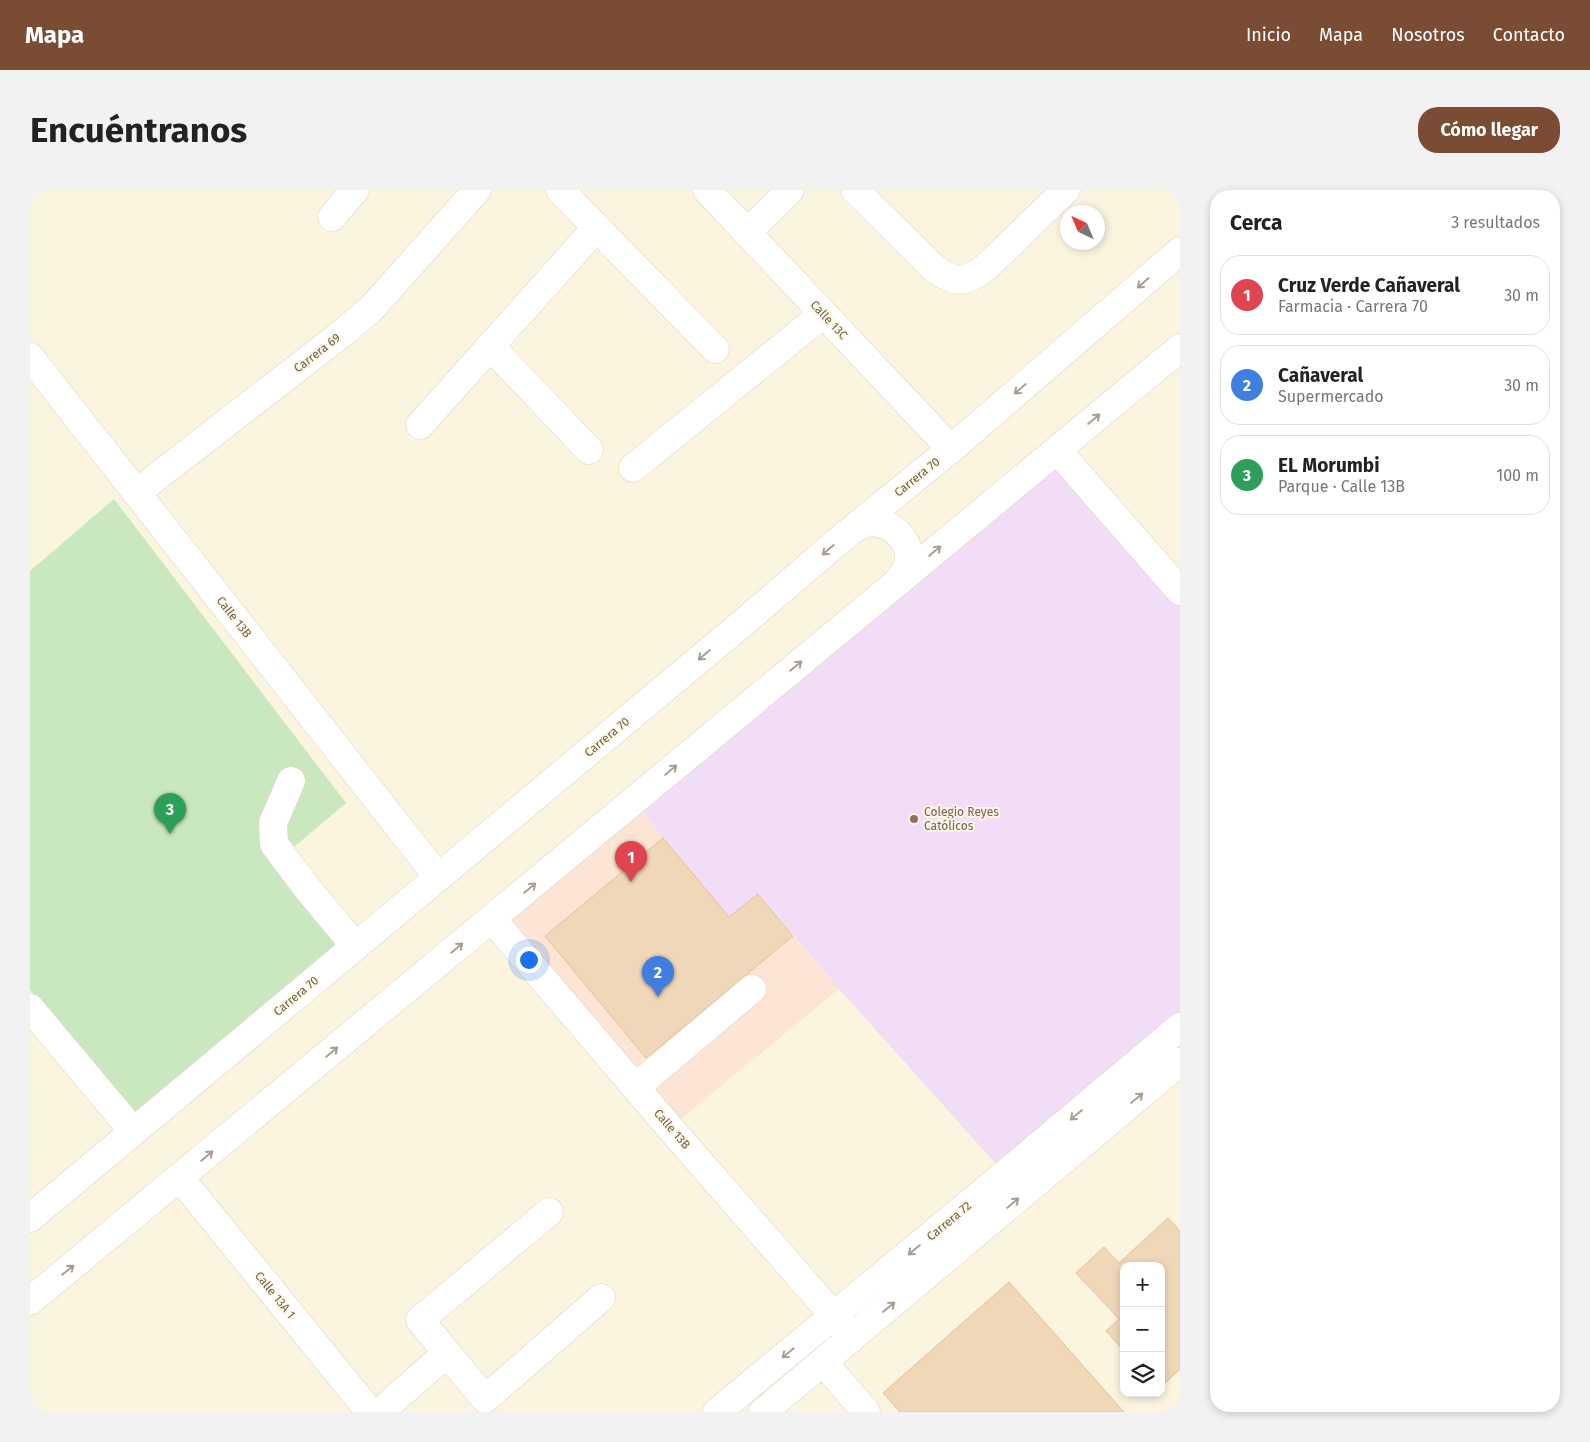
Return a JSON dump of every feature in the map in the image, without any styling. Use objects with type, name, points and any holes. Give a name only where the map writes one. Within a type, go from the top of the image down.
[{"type":"street","points":[[332,217],[355,190]]},
{"type":"street","name":"Carrera 69","points":[[136,493],[371,309],[477,190]]},
{"type":"street","points":[[560,190],[714,349]]},
{"type":"street","name":"Calle 13C","points":[[707,190],[951,449]]},
{"type":"street","points":[[747,233],[790,190]]},
{"type":"street","points":[[855,190],[934,268],[946,276],[961,281],[973,278],[1066,190]]},
{"type":"street","points":[[420,425],[597,227]]},
{"type":"street","name":"Carrera 70","points":[[30,1218],[849,532],[951,449],[1180,251]]},
{"type":"street","points":[[633,468],[823,314]]},
{"type":"street","points":[[490,346],[589,450]]},
{"type":"street","points":[[30,1301],[1180,348]]},
{"type":"street","name":"Calle 13B","points":[[30,357],[438,877]]},
{"type":"street","points":[[1057,450],[1180,591]]},
{"type":"street","points":[[849,532],[866,523],[884,523],[900,533],[908,550],[907,568],[896,584]]},
{"type":"street","points":[[292,781],[273,823],[274,844],[307,888],[355,946]]},
{"type":"street","name":"Calle 13B","points":[[492,919],[834,1316],[851,1339]]},
{"type":"street","points":[[636,1087],[752,990]]},
{"type":"street","points":[[30,1008],[134,1132]]},
{"type":"street","name":"Carrera 72","points":[[717,1412],[1180,1027]]},
{"type":"street","points":[[763,1412],[1180,1062]]},
{"type":"street","name":"Calle 13A 1","points":[[180,1178],[370,1412]]},
{"type":"street","points":[[549,1212],[420,1320],[485,1399],[601,1298]]},
{"type":"street","points":[[380,1412],[447,1353]]},
{"type":"street","points":[[823,1362],[866,1412]]},
{"type":"shaded area","name":"Colegio Reyes Católicos","points":[[1057,450],[1180,591],[1180,1027],[1005,1174],[839,989],[759,894],[729,917],[634,801]]},
{"type":"shaded area","points":[[634,801],[730,917],[758,894],[839,989],[670,1128],[492,919]]},
{"type":"green space","points":[[114,499],[346,803],[274,864],[337,945],[136,1118],[30,990],[30,571]]},
{"type":"building","points":[[663,838],[729,917],[758,894],[793,936],[646,1058],[545,936]]},
{"type":"building","points":[[1168,1218],[1180,1231],[1180,1369],[1165,1383],[1165,1262],[1120,1262]]},
{"type":"building","points":[[1104,1247],[1119,1263],[1120,1347],[1106,1331],[1119,1319],[1076,1273]]},
{"type":"building","points":[[1009,1282],[1124,1412],[900,1412],[883,1393]]},
{"type":"place","name":"Colegio Reyes Católicos","points":[[914,819]]},
{"type":"place","name":"EL Morumbi","points":[[170,834]]},
{"type":"place","name":"Cruz Verde Cañaveral","points":[[631,882]]},
{"type":"place","name":"Cañaveral","points":[[658,997]]}]
